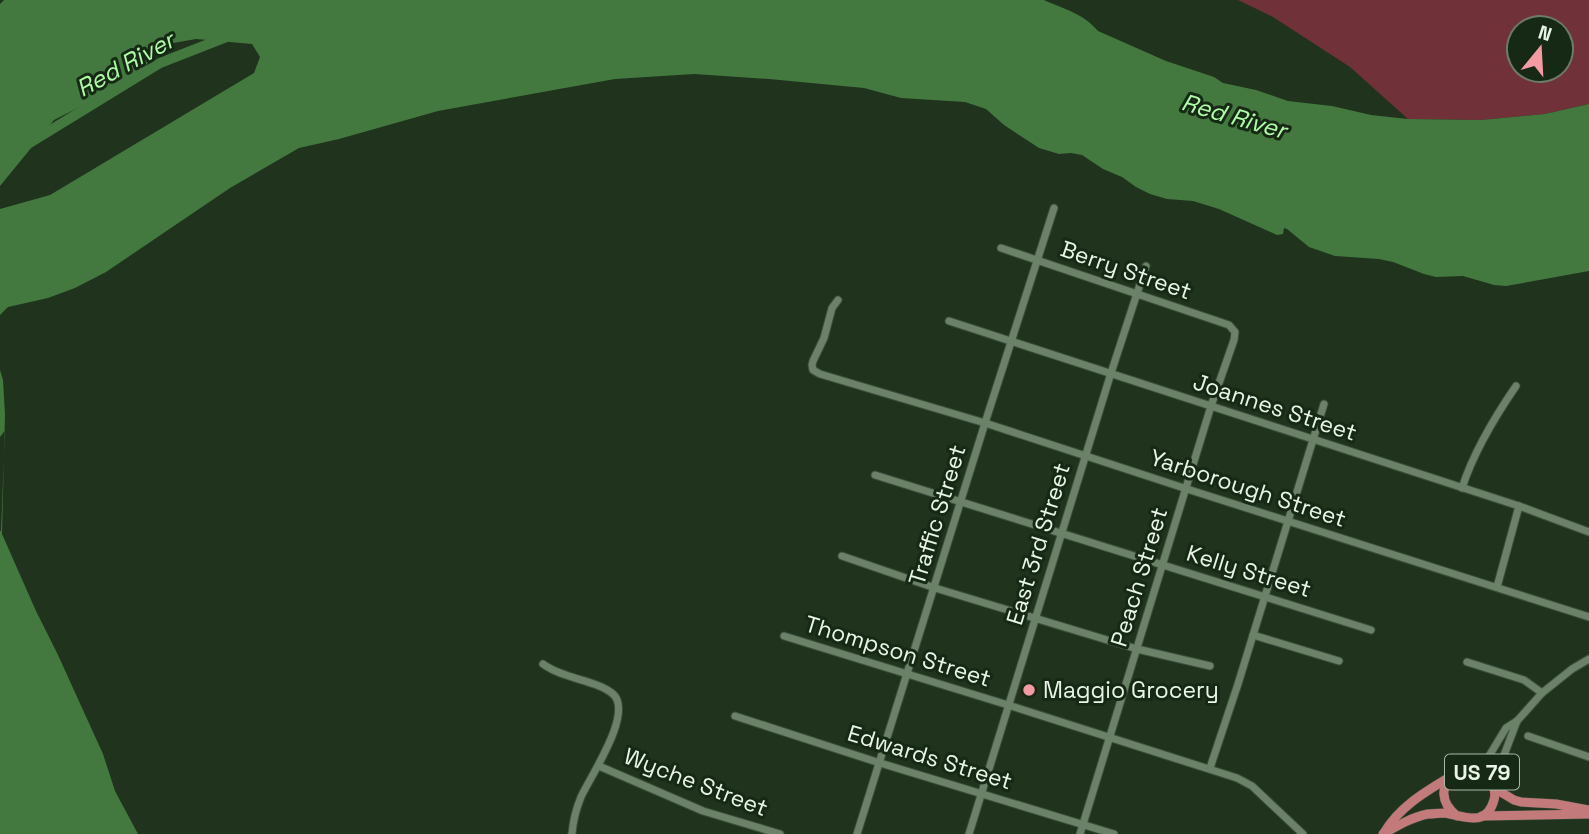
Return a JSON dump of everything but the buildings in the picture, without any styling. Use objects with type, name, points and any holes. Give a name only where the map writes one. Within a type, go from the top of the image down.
[{"type":"main road","name":"US 79","points":[[1383,834],[1389,824],[1425,792],[1456,772],[1470,768],[1483,773],[1493,786],[1514,800],[1556,804],[1589,812]]},
{"type":"main road","name":"US 79","points":[[1451,776],[1444,790],[1444,798],[1457,816]]},
{"type":"main road","name":"US 79","points":[[1482,816],[1494,801],[1493,786]]},
{"type":"main road","name":"US 79","points":[[1383,834],[1419,816],[1444,814],[1469,819],[1482,816],[1589,812]]},
{"type":"street","name":"Traffic Street","points":[[857,834],[1054,208]]},
{"type":"street","name":"Berry Street","points":[[1001,248],[1229,325],[1235,332]]},
{"type":"street","name":"East 3rd Street","points":[[969,834],[1146,266]]},
{"type":"street","name":"Yarborough Street","points":[[838,300],[832,308],[824,338],[812,365],[813,370],[820,374],[985,423],[1589,618]]},
{"type":"street","name":"Joannes Street","points":[[949,321],[1519,506],[1589,532]]},
{"type":"street","name":"Peach Street","points":[[1080,834],[1235,332]]},
{"type":"street","points":[[1462,488],[1485,435],[1516,386]]},
{"type":"street","points":[[1210,768],[1324,404]]},
{"type":"street","name":"Kelly Street","points":[[875,475],[1371,630]]},
{"type":"street","points":[[1497,587],[1519,506]]},
{"type":"street","points":[[842,556],[1035,619],[1137,649],[1210,666]]},
{"type":"street","points":[[1253,635],[1339,662]]},
{"type":"street","name":"Thompson Street","points":[[784,636],[1237,778],[1252,786],[1303,834]]},
{"type":"street","points":[[1470,768],[1489,756],[1506,728],[1517,721],[1542,692],[1589,659]]},
{"type":"street","points":[[1467,662],[1524,680],[1542,692]]},
{"type":"street","points":[[543,664],[608,690],[616,697],[619,706],[617,723],[575,812],[572,834]]},
{"type":"street","name":"Edwards Street","points":[[735,716],[1114,834]]},
{"type":"street","points":[[1493,786],[1517,721]]},
{"type":"street","points":[[1528,736],[1589,757]]},
{"type":"street","name":"Wyche Street","points":[[599,766],[703,811],[780,834]]},
{"type":"shaded area","points":[[1238,0],[1589,0],[1589,104],[1545,114],[1481,120],[1408,119],[1350,67],[1273,17]]},
{"type":"water","points":[[4,0],[1044,0],[1080,16],[1098,31],[1166,61],[1214,77],[1223,83],[1288,101],[1408,119],[1481,120],[1545,114],[1589,104],[1589,271],[1506,286],[1463,276],[1436,277],[1379,259],[1335,256],[1309,247],[1287,229],[1284,228],[1283,234],[1277,235],[1219,209],[1193,201],[1167,199],[1150,194],[1082,155],[1059,154],[1039,148],[1004,125],[986,109],[965,102],[901,98],[864,88],[694,74],[615,79],[438,111],[299,148],[230,188],[106,272],[48,298],[8,307],[0,315],[0,209],[50,195],[254,73],[260,57],[252,44],[196,39],[162,45],[135,79],[54,120],[0,186],[0,4]]},
{"type":"water","points":[[0,370],[3,380],[5,431],[0,437]]},
{"type":"water","points":[[4,457],[2,534],[103,754],[115,791],[138,834],[0,834],[0,530],[1,532]]},
{"type":"waterway","name":"Red River","points":[[28,144],[160,63],[229,36]]},
{"type":"place","name":"Maggio Grocery","points":[[1029,690]]}]
